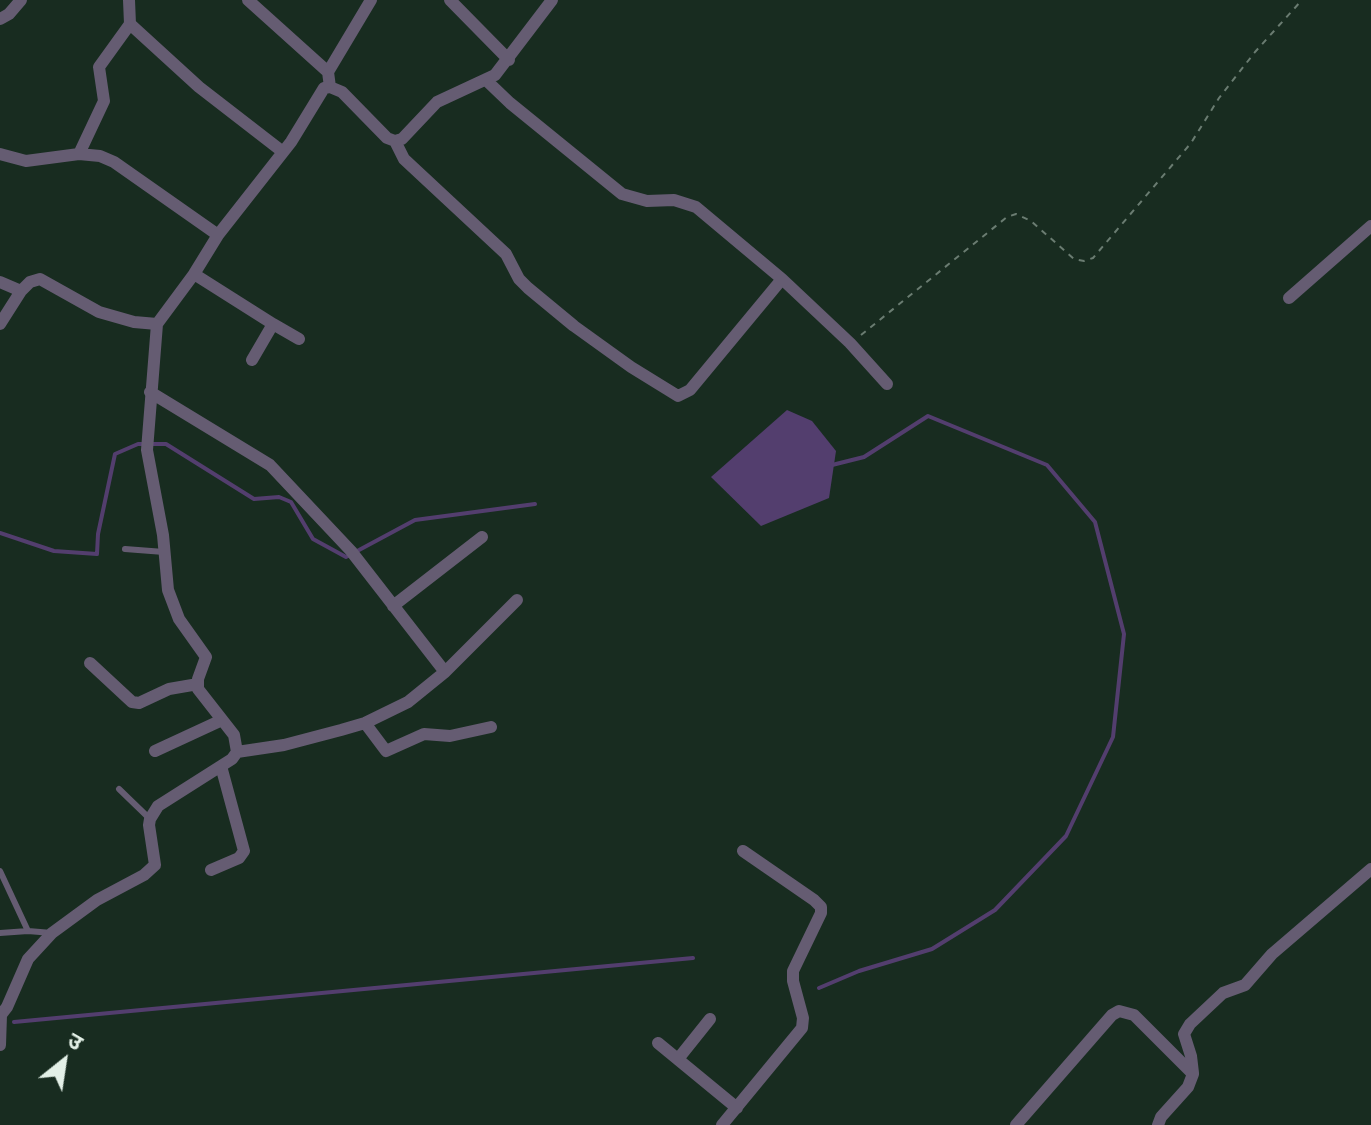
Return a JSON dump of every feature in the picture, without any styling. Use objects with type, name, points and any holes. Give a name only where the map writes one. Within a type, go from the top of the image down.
[{"type":"street","points":[[0,19],[21,0]]},
{"type":"street","points":[[79,154],[104,101],[99,67],[130,24],[129,0]]},
{"type":"street","points":[[248,0],[328,72]]},
{"type":"street","points":[[330,87],[328,72],[371,0]]},
{"type":"street","points":[[450,0],[509,60]]},
{"type":"street","points":[[330,87],[342,92],[387,138],[395,141],[408,136],[437,102],[487,81],[509,60],[552,0]]},
{"type":"street","points":[[130,24],[199,87],[283,152]]},
{"type":"street","points":[[487,81],[622,194],[647,201],[674,200],[696,207],[782,279],[850,343],[887,384]]},
{"type":"street","points":[[0,1045],[1,1015],[28,959],[52,933],[97,900],[150,871],[155,865],[155,858],[150,819],[158,806],[232,759],[237,752],[234,735],[201,694],[198,684],[206,657],[171,603],[147,443],[157,324],[218,235],[283,152],[319,93],[330,87]]},
{"type":"street","points":[[395,141],[404,159],[500,248],[528,288],[624,363],[678,396],[690,390],[782,279]]},
{"type":"street","points":[[0,154],[26,161],[79,154],[100,156],[114,162],[218,235]]},
{"type":"street","points":[[1289,298],[1371,226]]},
{"type":"street","points":[[194,274],[299,339]]},
{"type":"street","points":[[0,324],[21,291],[30,282],[40,279],[99,312],[134,322],[157,324]]},
{"type":"street","points":[[0,282],[21,291]]},
{"type":"street","points":[[252,360],[273,324]]},
{"type":"street","points":[[150,392],[270,465],[353,555],[445,672]]},
{"type":"street","points":[[393,606],[482,537]]},
{"type":"street","points":[[237,752],[284,745],[365,723],[408,702],[445,672],[517,600]]},
{"type":"street","points":[[90,663],[132,702],[139,703],[169,689],[198,684]]},
{"type":"street","points":[[155,751],[222,720]]},
{"type":"street","points":[[365,723],[386,751],[424,734],[450,736],[491,727]]},
{"type":"street","points":[[211,870],[239,858],[244,851],[221,766]]},
{"type":"street","points":[[722,1125],[802,1028],[803,1018],[793,971],[821,913],[821,907],[814,900],[743,851]]},
{"type":"street","points":[[1158,1125],[1161,1117],[1188,1087],[1193,1074],[1184,1034],[1186,1029],[1223,993],[1245,985],[1272,954],[1371,869]]},
{"type":"street","points":[[1016,1125],[1112,1015],[1119,1011],[1134,1015],[1193,1074]]},
{"type":"street","points":[[678,1059],[710,1019]]},
{"type":"street","points":[[658,1043],[737,1108]]},
{"type":"lane","points":[[125,549],[164,552]]},
{"type":"lane","points":[[119,789],[150,819]]},
{"type":"lane","points":[[0,871],[28,931]]},
{"type":"lane","points":[[0,897],[12,895]]},
{"type":"lane","points":[[0,933],[52,933]]},
{"type":"path","points":[[850,343],[1007,217],[1016,214],[1031,221],[1074,259],[1084,261],[1093,258],[1191,143],[1219,98],[1255,52],[1302,0]]},
{"type":"shaded area","points":[[787,410],[812,421],[836,451],[829,498],[761,526],[711,477]]},
{"type":"waterway","points":[[819,988],[859,971],[932,949],[995,910],[1066,836],[1113,737],[1124,634],[1095,522],[1047,465],[928,416],[864,457],[832,465]]},
{"type":"waterway","points":[[0,533],[54,551],[97,554],[98,534],[115,454],[138,444],[166,444],[254,499],[279,497],[291,502],[313,539],[346,557],[415,520],[535,504]]},
{"type":"waterway","points":[[14,1022],[693,958]]}]
